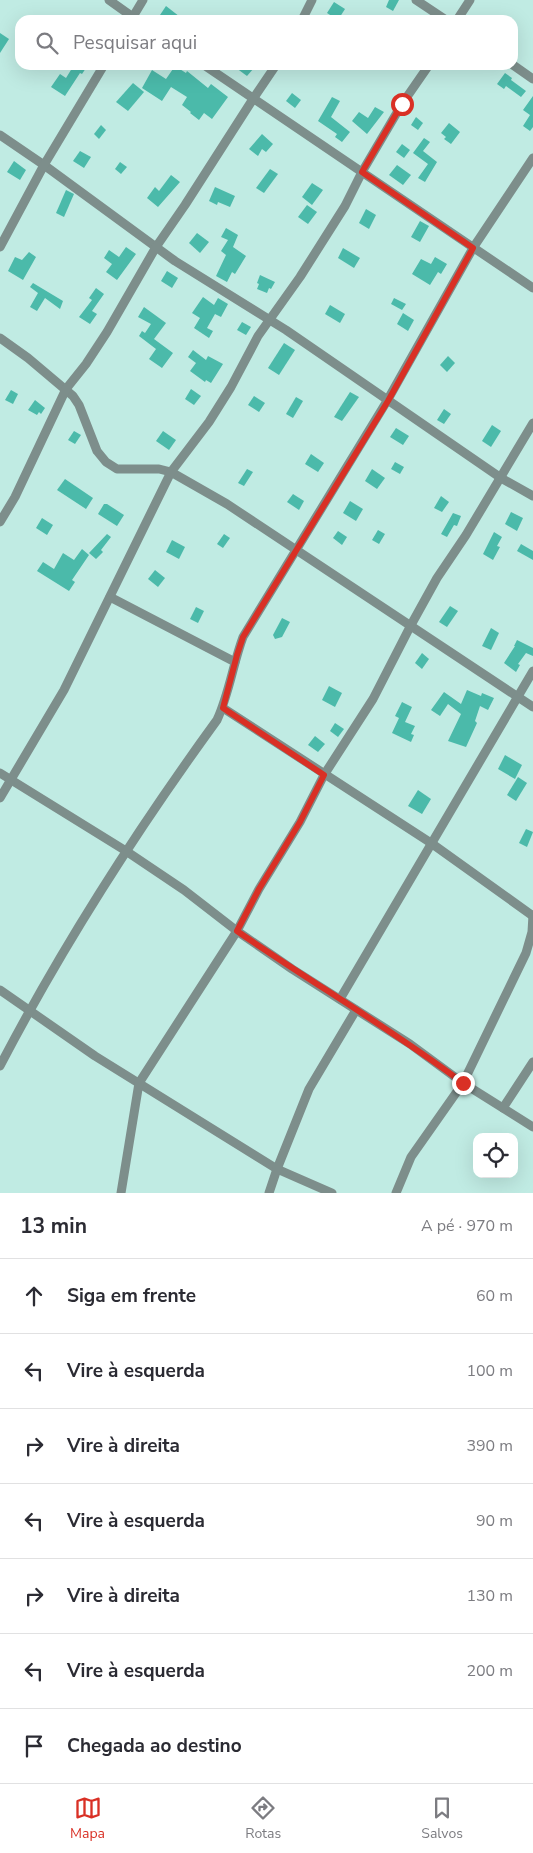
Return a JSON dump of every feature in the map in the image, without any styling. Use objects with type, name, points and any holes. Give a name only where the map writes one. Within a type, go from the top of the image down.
[{"type":"street","points":[[109,0],[129,15]]},
{"type":"street","points":[[136,15],[143,0]]},
{"type":"street","points":[[304,15],[312,0]]},
{"type":"street","points":[[416,0],[438,15]]},
{"type":"street","points":[[460,15],[470,0]]},
{"type":"street","points":[[518,68],[533,78]]},
{"type":"street","points":[[0,247],[44,165],[101,70]]},
{"type":"street","points":[[211,70],[533,288]]},
{"type":"street","points":[[0,522],[15,497],[66,389],[86,364],[107,332],[156,247],[273,70]]},
{"type":"street","points":[[0,798],[64,690],[171,472],[231,387],[258,336],[300,277],[330,230],[402,104],[426,70]]},
{"type":"street","points":[[0,135],[156,247],[286,330],[501,478],[533,496]]},
{"type":"street","points":[[0,1066],[29,1010],[126,851],[217,720],[223,708],[243,637],[388,401],[473,248],[533,158]]},
{"type":"street","points":[[0,338],[66,389],[79,404],[97,451],[106,462],[117,469],[158,469],[171,472],[227,504],[533,707]]},
{"type":"street","points":[[121,1193],[139,1083],[237,931],[259,889],[300,822],[324,775],[373,698],[410,625],[533,423]]},
{"type":"street","points":[[110,597],[235,662]]},
{"type":"street","points":[[340,999],[533,671]]},
{"type":"street","points":[[223,708],[431,843],[533,916],[532,932],[526,953],[463,1083],[411,1157],[396,1193]]},
{"type":"street","points":[[0,773],[126,851],[184,890],[237,931],[410,1044],[463,1083],[533,1127]]},
{"type":"street","points":[[0,990],[95,1056],[277,1169],[332,1193]]},
{"type":"street","points":[[270,1193],[277,1169],[310,1089],[356,1010]]},
{"type":"street","points":[[503,1108],[533,1062]]},
{"type":"building","points":[[389,0],[399,0],[393,11],[386,7]]},
{"type":"building","points":[[334,2],[345,9],[341,15],[330,15],[327,13]]},
{"type":"building","points":[[166,6],[178,15],[160,15]]},
{"type":"building","points":[[0,33],[9,39],[0,53]]},
{"type":"building","points":[[71,70],[85,70],[82,74],[80,73],[65,96],[51,87],[60,74],[66,78]]},
{"type":"building","points":[[152,70],[166,79],[172,70],[181,70],[186,73],[187,71],[208,88],[211,84],[228,97],[212,119],[204,113],[199,120],[182,105],[187,97],[171,87],[162,101],[142,88]]},
{"type":"building","points":[[239,70],[252,70],[247,76]]},
{"type":"building","points":[[505,73],[526,91],[521,97],[506,86],[504,89],[497,84]]},
{"type":"building","points":[[133,83],[144,92],[128,111],[116,102]]},
{"type":"building","points":[[292,93],[301,100],[295,108],[286,101]]},
{"type":"building","points":[[533,96],[533,127],[530,131],[523,126],[530,115],[523,110]]},
{"type":"building","points":[[332,97],[340,101],[331,117],[350,132],[342,142],[335,137],[337,134],[318,121]]},
{"type":"building","points":[[375,107],[384,112],[367,134],[352,121],[359,112],[368,118]]},
{"type":"building","points":[[416,117],[423,123],[418,130],[411,125]]},
{"type":"building","points":[[449,123],[460,132],[451,144],[444,139],[446,137],[441,133]]},
{"type":"building","points":[[101,125],[106,130],[99,139],[94,134]]},
{"type":"building","points":[[262,134],[273,144],[266,152],[262,149],[258,156],[249,149]]},
{"type":"building","points":[[424,138],[430,142],[423,151],[437,162],[425,182],[418,178],[428,164],[413,153]]},
{"type":"building","points":[[402,144],[410,150],[404,158],[396,152]]},
{"type":"building","points":[[80,151],[91,157],[84,168],[73,161]]},
{"type":"building","points":[[14,161],[26,170],[20,180],[7,172]]},
{"type":"building","points":[[120,162],[127,167],[121,174],[115,169]]},
{"type":"building","points":[[397,165],[411,175],[403,185],[389,175]]},
{"type":"building","points":[[270,169],[278,174],[264,193],[256,188]]},
{"type":"building","points":[[171,175],[180,182],[158,207],[147,198],[155,187],[159,191]]},
{"type":"building","points":[[312,183],[323,190],[312,205],[302,197]]},
{"type":"building","points":[[215,187],[235,196],[230,207],[218,202],[217,205],[209,201]]},
{"type":"building","points":[[66,190],[74,194],[64,217],[56,213]]},
{"type":"building","points":[[307,205],[317,212],[308,224],[298,217]]},
{"type":"building","points":[[366,209],[376,215],[369,229],[359,223]]},
{"type":"building","points":[[420,221],[429,226],[420,242],[411,237]]},
{"type":"building","points":[[226,228],[238,235],[233,247],[246,256],[235,274],[232,272],[227,282],[216,276],[226,255],[221,251],[228,240],[221,237]]},
{"type":"building","points":[[197,233],[209,242],[200,253],[189,243]]},
{"type":"building","points":[[126,247],[136,254],[117,280],[106,272],[112,264],[104,258],[109,250],[119,257]]},
{"type":"building","points":[[343,248],[360,258],[354,268],[338,258]]},
{"type":"building","points":[[29,252],[36,257],[23,280],[8,271],[15,257],[22,260]]},
{"type":"building","points":[[435,257],[447,264],[441,274],[438,272],[430,285],[412,274],[421,259],[431,264]]},
{"type":"building","points":[[167,271],[178,278],[172,288],[161,281]]},
{"type":"building","points":[[260,275],[275,282],[267,293],[257,289]]},
{"type":"building","points":[[33,283],[63,301],[60,309],[45,298],[37,311],[30,307],[38,293],[30,287]]},
{"type":"building","points":[[96,288],[104,294],[92,311],[97,314],[90,324],[79,317],[92,300],[89,298]]},
{"type":"building","points":[[203,297],[214,305],[218,298],[228,304],[221,317],[215,314],[207,328],[213,331],[209,338],[194,328],[200,318],[192,313]]},
{"type":"building","points":[[394,298],[406,304],[402,310],[391,304]]},
{"type":"building","points":[[330,305],[345,314],[340,323],[325,314]]},
{"type":"building","points":[[144,307],[166,323],[154,339],[173,353],[162,368],[149,359],[156,349],[139,336],[142,331],[145,333],[151,324],[138,317]]},
{"type":"building","points":[[403,313],[414,320],[408,331],[397,324]]},
{"type":"building","points":[[242,322],[251,327],[246,335],[237,330]]},
{"type":"building","points":[[284,343],[295,350],[279,375],[268,368]]},
{"type":"building","points":[[193,350],[206,360],[208,356],[223,364],[211,383],[206,380],[205,382],[190,371],[196,363],[188,357]]},
{"type":"building","points":[[448,356],[455,363],[447,372],[440,365]]},
{"type":"building","points":[[191,389],[201,396],[194,405],[185,399]]},
{"type":"building","points":[[11,390],[18,394],[13,404],[5,400]]},
{"type":"building","points":[[350,392],[359,397],[342,421],[334,417]]},
{"type":"building","points":[[254,396],[265,403],[259,412],[248,405]]},
{"type":"building","points":[[296,397],[303,401],[293,418],[286,414]]},
{"type":"building","points":[[35,400],[45,408],[41,414],[39,412],[37,415],[28,410]]},
{"type":"building","points":[[444,409],[451,414],[444,424],[437,420]]},
{"type":"building","points":[[492,425],[501,431],[491,447],[482,441]]},
{"type":"building","points":[[396,428],[409,436],[403,445],[390,437]]},
{"type":"building","points":[[74,431],[81,435],[75,444],[68,440]]},
{"type":"building","points":[[163,431],[176,440],[169,450],[156,441]]},
{"type":"building","points":[[311,454],[324,463],[318,472],[305,464]]},
{"type":"building","points":[[395,462],[404,467],[400,474],[391,469]]},
{"type":"building","points":[[247,469],[253,472],[244,486],[238,483]]},
{"type":"building","points":[[372,469],[385,478],[377,489],[365,481]]},
{"type":"building","points":[[65,479],[93,498],[86,509],[57,490]]},
{"type":"building","points":[[293,494],[304,501],[299,510],[287,502]]},
{"type":"building","points":[[441,496],[449,502],[442,512],[434,508]]},
{"type":"building","points":[[350,501],[363,509],[356,521],[343,513]]},
{"type":"building","points":[[104,504],[124,515],[117,526],[98,514]]},
{"type":"building","points":[[511,512],[523,518],[517,531],[505,524]]},
{"type":"building","points":[[453,513],[461,516],[457,526],[454,525],[447,537],[441,534]]},
{"type":"building","points":[[42,518],[53,525],[47,535],[36,528]]},
{"type":"building","points":[[378,530],[385,534],[379,544],[372,540]]},
{"type":"building","points":[[338,531],[347,537],[342,545],[333,538]]},
{"type":"building","points":[[494,532],[502,537],[497,546],[500,547],[493,560],[483,554]]},
{"type":"building","points":[[107,534],[111,537],[101,550],[103,552],[96,559],[89,553]]},
{"type":"building","points":[[224,534],[230,538],[223,548],[217,544]]},
{"type":"building","points":[[172,540],[185,547],[179,559],[166,552]]},
{"type":"building","points":[[521,544],[533,551],[533,560],[517,551]]},
{"type":"building","points":[[82,549],[89,555],[72,580],[75,582],[69,591],[37,571],[43,562],[54,569],[63,553],[74,560]]},
{"type":"building","points":[[155,570],[165,578],[158,587],[148,579]]},
{"type":"building","points":[[450,606],[458,611],[447,627],[439,622]]},
{"type":"building","points":[[196,607],[204,611],[198,623],[190,619]]},
{"type":"building","points":[[282,618],[290,622],[282,637],[275,639],[273,635]]},
{"type":"building","points":[[491,628],[499,633],[491,650],[482,646]]},
{"type":"building","points":[[517,640],[533,648],[533,656],[526,653],[518,664],[520,665],[516,672],[504,663]]},
{"type":"building","points":[[422,653],[429,659],[422,669],[415,663]]},
{"type":"building","points":[[329,686],[342,693],[335,707],[322,700]]},
{"type":"building","points":[[467,690],[481,696],[482,693],[494,698],[488,710],[480,706],[475,721],[477,723],[466,747],[448,741],[461,714],[448,704],[440,716],[431,710],[444,692],[461,704]]},
{"type":"building","points":[[402,702],[412,707],[405,722],[415,726],[411,734],[414,735],[411,742],[392,733],[399,718],[395,716]]},
{"type":"building","points":[[335,723],[344,729],[338,737],[330,731]]},
{"type":"building","points":[[315,736],[325,744],[318,752],[308,745]]},
{"type":"building","points":[[505,755],[522,765],[515,779],[498,769]]},
{"type":"building","points":[[518,777],[527,783],[516,801],[507,795]]},
{"type":"building","points":[[418,790],[431,799],[422,814],[408,806]]},
{"type":"building","points":[[526,829],[533,832],[527,847],[519,843]]},
{"type":"route","points":[[402,104],[362,172],[473,248],[388,401],[243,637],[223,708],[324,775],[300,822],[259,889],[237,931],[292,969],[410,1044],[463,1083]]}]
